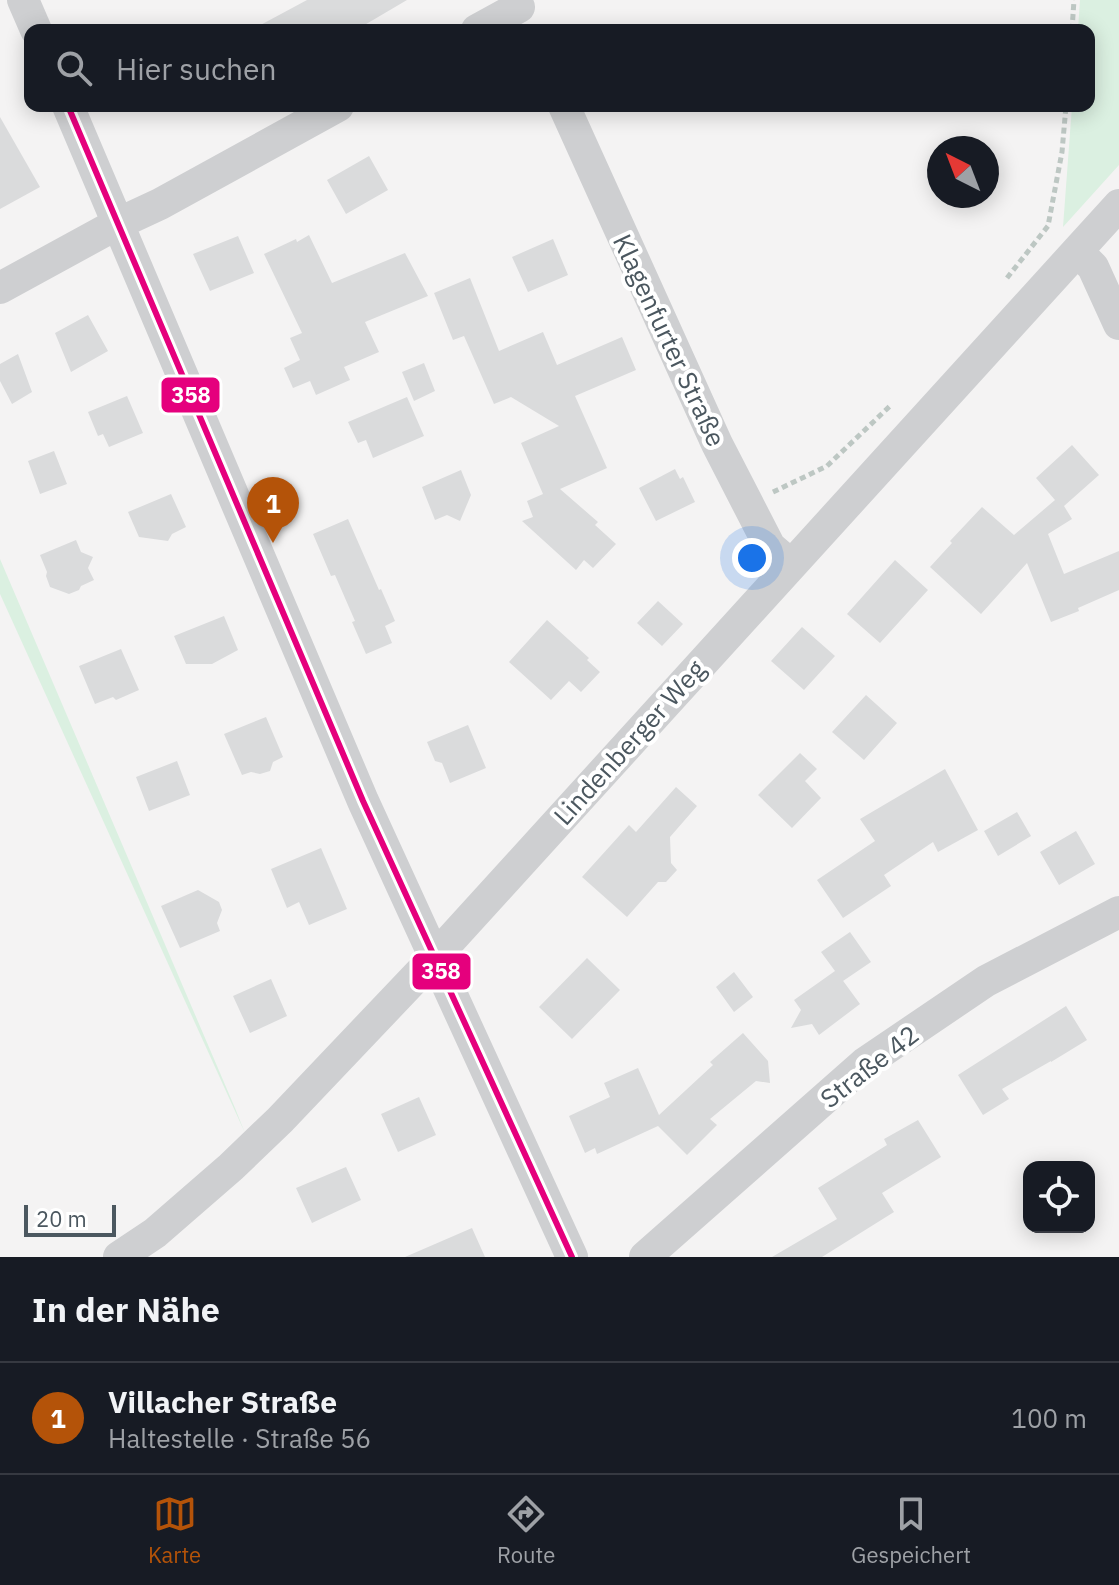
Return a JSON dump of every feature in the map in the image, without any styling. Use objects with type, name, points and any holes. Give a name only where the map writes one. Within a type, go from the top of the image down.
[{"type":"street","points":[[23,0],[33,24]]},
{"type":"street","points":[[492,24],[522,12]]},
{"type":"street","points":[[70,112],[363,801],[572,1257]]},
{"type":"street","points":[[0,288],[327,112]]},
{"type":"street","name":"Klagenfurter Straße","points":[[567,112],[717,444],[770,547],[790,564]]},
{"type":"street","name":"Lindenberger Weg","points":[[119,1257],[155,1233],[280,1120],[434,958],[1119,205]]},
{"type":"street","points":[[1077,251],[1093,267],[1119,324]]},
{"type":"street","name":"Straße 42","points":[[645,1257],[865,1063],[986,981],[1119,912]]},
{"type":"path","points":[[1072,24],[1074,0]]},
{"type":"path","points":[[1007,278],[1048,226],[1062,152],[1065,112]]},
{"type":"path","points":[[748,506],[827,466],[899,397]]},
{"type":"green space","points":[[1080,0],[1119,0],[1119,165],[1063,227],[1072,112],[1095,112],[1095,24],[1078,24]]},
{"type":"green space","points":[[0,559],[235,1108],[245,1133],[0,594]]},
{"type":"building","points":[[307,0],[407,0],[366,24],[262,24]]},
{"type":"building","points":[[0,117],[40,187],[0,209]]},
{"type":"building","points":[[369,156],[388,190],[346,214],[327,180]]},
{"type":"building","points":[[309,235],[332,283],[405,253],[428,296],[365,322],[379,352],[344,367],[350,380],[316,395],[310,381],[293,388],[284,368],[300,360],[290,338],[302,333],[264,254]]},
{"type":"building","points":[[238,236],[254,273],[210,291],[193,254]]},
{"type":"building","points":[[553,239],[568,275],[528,292],[512,257]]},
{"type":"building","points":[[470,278],[499,351],[543,332],[557,365],[622,337],[636,370],[575,396],[607,468],[560,489],[598,522],[595,525],[616,544],[593,568],[584,560],[576,570],[522,521],[533,517],[527,501],[543,494],[521,443],[559,426],[511,397],[494,404],[464,336],[453,340],[434,293]]},
{"type":"building","points":[[88,315],[108,351],[71,372],[55,333]]},
{"type":"building","points":[[18,354],[32,392],[12,404],[0,381],[0,364]]},
{"type":"building","points":[[424,363],[435,391],[414,401],[402,372]]},
{"type":"building","points":[[127,396],[143,433],[109,447],[103,434],[98,436],[88,412]]},
{"type":"building","points":[[407,397],[424,436],[373,458],[366,440],[358,443],[348,422]]},
{"type":"building","points":[[1072,445],[1099,475],[1064,506],[1072,519],[1048,534],[1064,574],[1119,551],[1119,590],[1051,622],[1027,563],[981,614],[930,567],[982,507],[1014,535],[1055,500],[1036,478]]},
{"type":"building","points":[[54,451],[67,484],[40,494],[28,461]]},
{"type":"building","points":[[675,469],[680,479],[683,477],[695,502],[656,521],[639,488]]},
{"type":"building","points":[[461,470],[471,495],[460,521],[447,515],[435,520],[422,487]]},
{"type":"building","points":[[171,494],[186,527],[172,534],[168,541],[139,537],[128,512]]},
{"type":"building","points":[[348,519],[395,621],[385,626],[392,643],[366,654],[335,575],[331,576],[313,534]]},
{"type":"building","points":[[76,540],[81,552],[93,557],[88,568],[94,580],[69,594],[50,587],[40,555]]},
{"type":"building","points":[[895,560],[928,590],[880,643],[847,614]]},
{"type":"building","points":[[658,601],[683,624],[662,646],[637,623]]},
{"type":"building","points":[[224,616],[238,650],[212,664],[186,664],[174,636]]},
{"type":"building","points":[[547,620],[600,672],[581,692],[569,681],[551,700],[509,662]]},
{"type":"building","points":[[802,627],[835,656],[804,690],[771,661]]},
{"type":"building","points":[[121,649],[139,690],[116,700],[113,697],[95,704],[79,666]]},
{"type":"building","points":[[866,695],[897,723],[864,760],[832,732]]},
{"type":"building","points":[[266,717],[283,757],[273,762],[270,771],[242,775],[224,734]]},
{"type":"building","points":[[468,725],[486,768],[450,783],[442,763],[435,761],[427,742]]},
{"type":"building","points":[[800,753],[817,769],[805,781],[821,798],[792,828],[758,795]]},
{"type":"building","points":[[177,761],[190,795],[149,811],[136,777]]},
{"type":"building","points":[[945,769],[978,830],[938,852],[933,842],[884,875],[891,886],[843,918],[817,880],[875,841],[860,819]]},
{"type":"building","points":[[676,787],[697,806],[670,837],[671,863],[677,870],[666,882],[658,882],[627,917],[582,877],[629,825],[636,832]]},
{"type":"building","points":[[1017,812],[1031,836],[998,856],[984,831]]},
{"type":"building","points":[[1076,831],[1095,864],[1059,885],[1040,852]]},
{"type":"building","points":[[321,848],[347,909],[309,925],[299,902],[287,908],[271,869]]},
{"type":"building","points":[[198,890],[219,902],[222,910],[217,923],[220,931],[180,948],[161,906]]},
{"type":"building","points":[[850,932],[871,962],[843,981],[860,1004],[819,1035],[812,1024],[791,1028],[801,1010],[794,1000],[835,971],[821,952]]},
{"type":"building","points":[[587,958],[620,990],[572,1039],[539,1007]]},
{"type":"building","points":[[734,972],[753,997],[734,1012],[716,987]]},
{"type":"building","points":[[271,979],[287,1016],[250,1033],[233,996]]},
{"type":"building","points":[[1066,1006],[1087,1040],[1002,1089],[1009,1099],[983,1115],[958,1075]]},
{"type":"building","points":[[743,1033],[768,1061],[770,1083],[756,1081],[710,1119],[717,1125],[687,1155],[658,1126],[597,1154],[595,1148],[585,1153],[569,1116],[610,1097],[604,1083],[638,1068],[659,1115]]},
{"type":"building","points":[[419,1097],[436,1135],[398,1152],[381,1114]]},
{"type":"building","points":[[918,1120],[941,1157],[882,1193],[894,1212],[822,1257],[772,1257],[837,1219],[818,1188],[887,1145],[884,1139]]},
{"type":"building","points":[[346,1167],[361,1200],[312,1223],[296,1188]]},
{"type":"building","points":[[472,1228],[485,1257],[405,1257]]},
{"type":"transit line","name":"358","points":[[71,112],[363,801],[572,1257]]},
{"type":"place","name":"Villacher Straße","points":[[273,543]]}]
